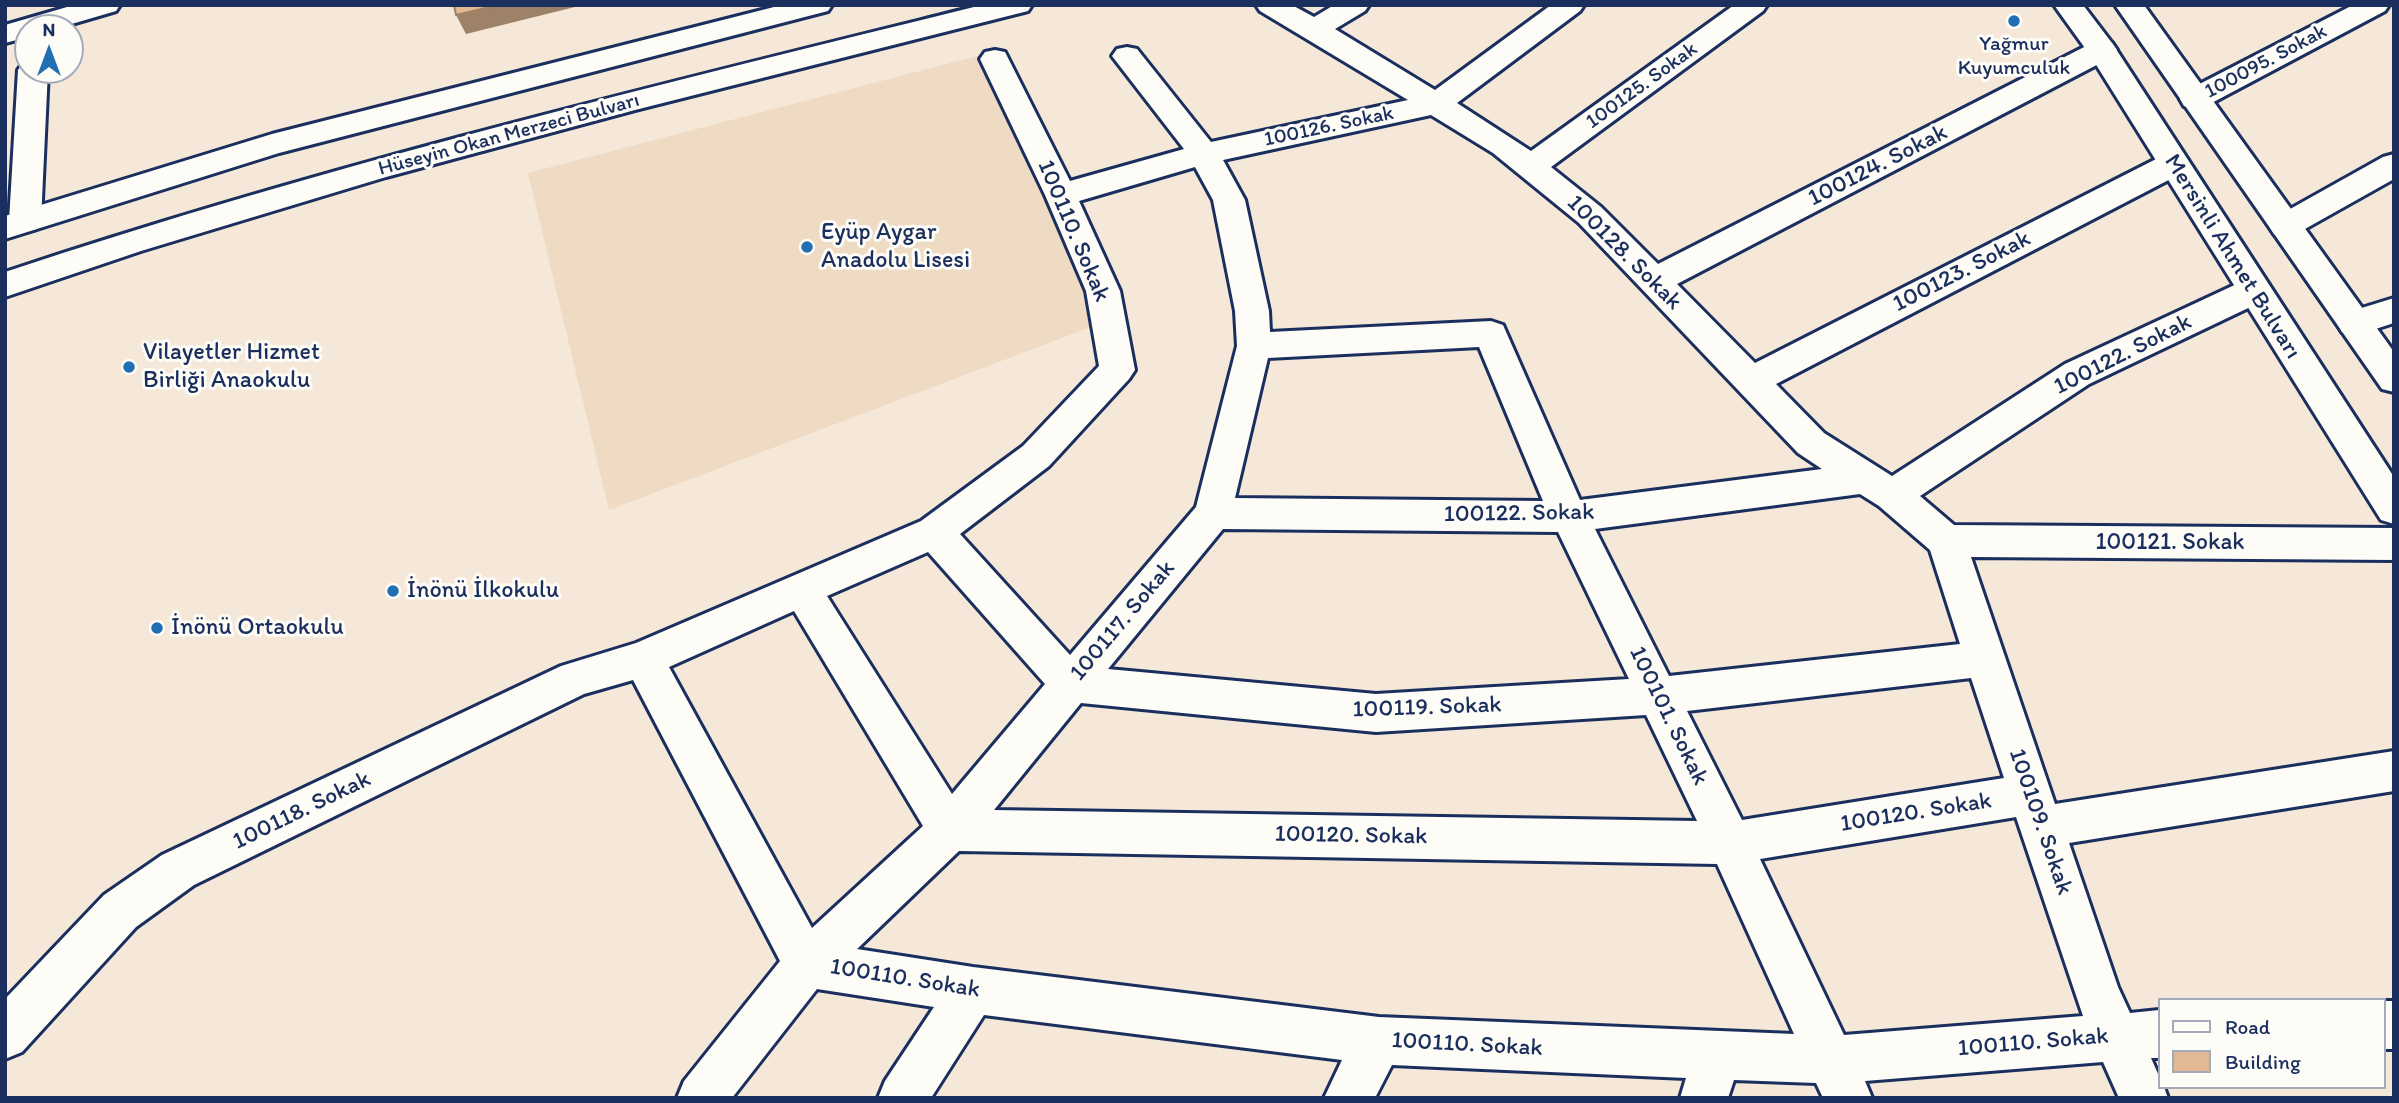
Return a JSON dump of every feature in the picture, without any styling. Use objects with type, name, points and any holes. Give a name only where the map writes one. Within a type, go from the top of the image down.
[{"type":"street","points":[[62,14],[106,5]]},
{"type":"street","name":"Hüseyin Okan Merzeci Bulvarı","points":[[15,225],[272,144],[818,5]]},
{"type":"street","name":"Hüseyin Okan Merzeci Bulvarı","points":[[5,285],[275,197],[1018,5]]},
{"type":"street","name":"100128. Sokak","points":[[1269,5],[1314,29],[1504,146],[1590,215],[1811,443],[1878,486],[1946,541]]},
{"type":"street","points":[[1314,29],[1355,5]]},
{"type":"street","name":"100126. Sokak","points":[[1060,195],[1204,154],[1436,104],[1570,5]]},
{"type":"street","name":"100125. Sokak","points":[[1530,167],[1753,5]]},
{"type":"street","name":"Mersinli Ahmet Bulvarı","points":[[2068,5],[2102,50],[2394,509]]},
{"type":"street","points":[[2129,5],[2394,379]]},
{"type":"street","name":"100095. Sokak","points":[[2195,99],[2375,5]]},
{"type":"street","name":"100124. Sokak","points":[[1654,281],[2102,50]]},
{"type":"street","name":"100117. Sokak","points":[[701,1098],[807,964],[950,830],[1213,513],[1254,346],[1252,310],[1229,200],[1204,154],[1127,55]]},
{"type":"street","name":"100110. Sokak","points":[[995,60],[1103,291],[1116,370],[1036,456],[934,532],[643,659],[807,964],[973,990],[1379,1041],[1711,1077],[1839,1079],[2138,1035]]},
{"type":"street","points":[[15,225],[31,84]]},
{"type":"street","name":"100123. Sokak","points":[[1751,381],[2173,164]]},
{"type":"street","points":[[2285,226],[2394,165]]},
{"type":"street","name":"100122. Sokak","points":[[1213,513],[1571,517],[1878,486],[2077,374],[2253,291]]},
{"type":"street","points":[[2354,323],[2394,310]]},
{"type":"street","name":"100101. Sokak","points":[[1254,346],[1491,334],[1561,499],[1730,843],[1839,1079]]},
{"type":"street","points":[[934,532],[1071,684]]},
{"type":"street","name":"100121. Sokak","points":[[1946,541],[2394,544]]},
{"type":"street","name":"100109. Sokak","points":[[1946,541],[2097,995],[2138,1035],[2144,1098]]},
{"type":"street","points":[[802,590],[950,830]]},
{"type":"street","name":"100118. Sokak","points":[[6,1028],[120,911],[178,870],[575,679],[643,659]]},
{"type":"street","name":"100119. Sokak","points":[[1071,684],[1376,713],[1658,696],[1985,659]]},
{"type":"street","name":"100120. Sokak","points":[[950,830],[1730,843],[2394,771]]},
{"type":"street","points":[[902,1098],[973,990]]},
{"type":"street","points":[[1348,1098],[1379,1041]]},
{"type":"shaded area","name":"Eyüp Aygar Anadolu Lisesi","points":[[977,56],[1104,322],[609,510],[528,173]]},
{"type":"building","points":[[454,5],[498,5],[456,15]]},
{"type":"place","name":"Yağmur Kuyumculuk","points":[[2014,21]]},
{"type":"place","name":"Eyüp Aygar Anadolu Lisesi","points":[[807,247]]},
{"type":"place","name":"Vilayetler Hizmet Birliği Anaokulu","points":[[129,367]]},
{"type":"place","name":"İnönü İlkokulu","points":[[393,591]]},
{"type":"place","name":"İnönü Ortaokulu","points":[[157,628]]}]
